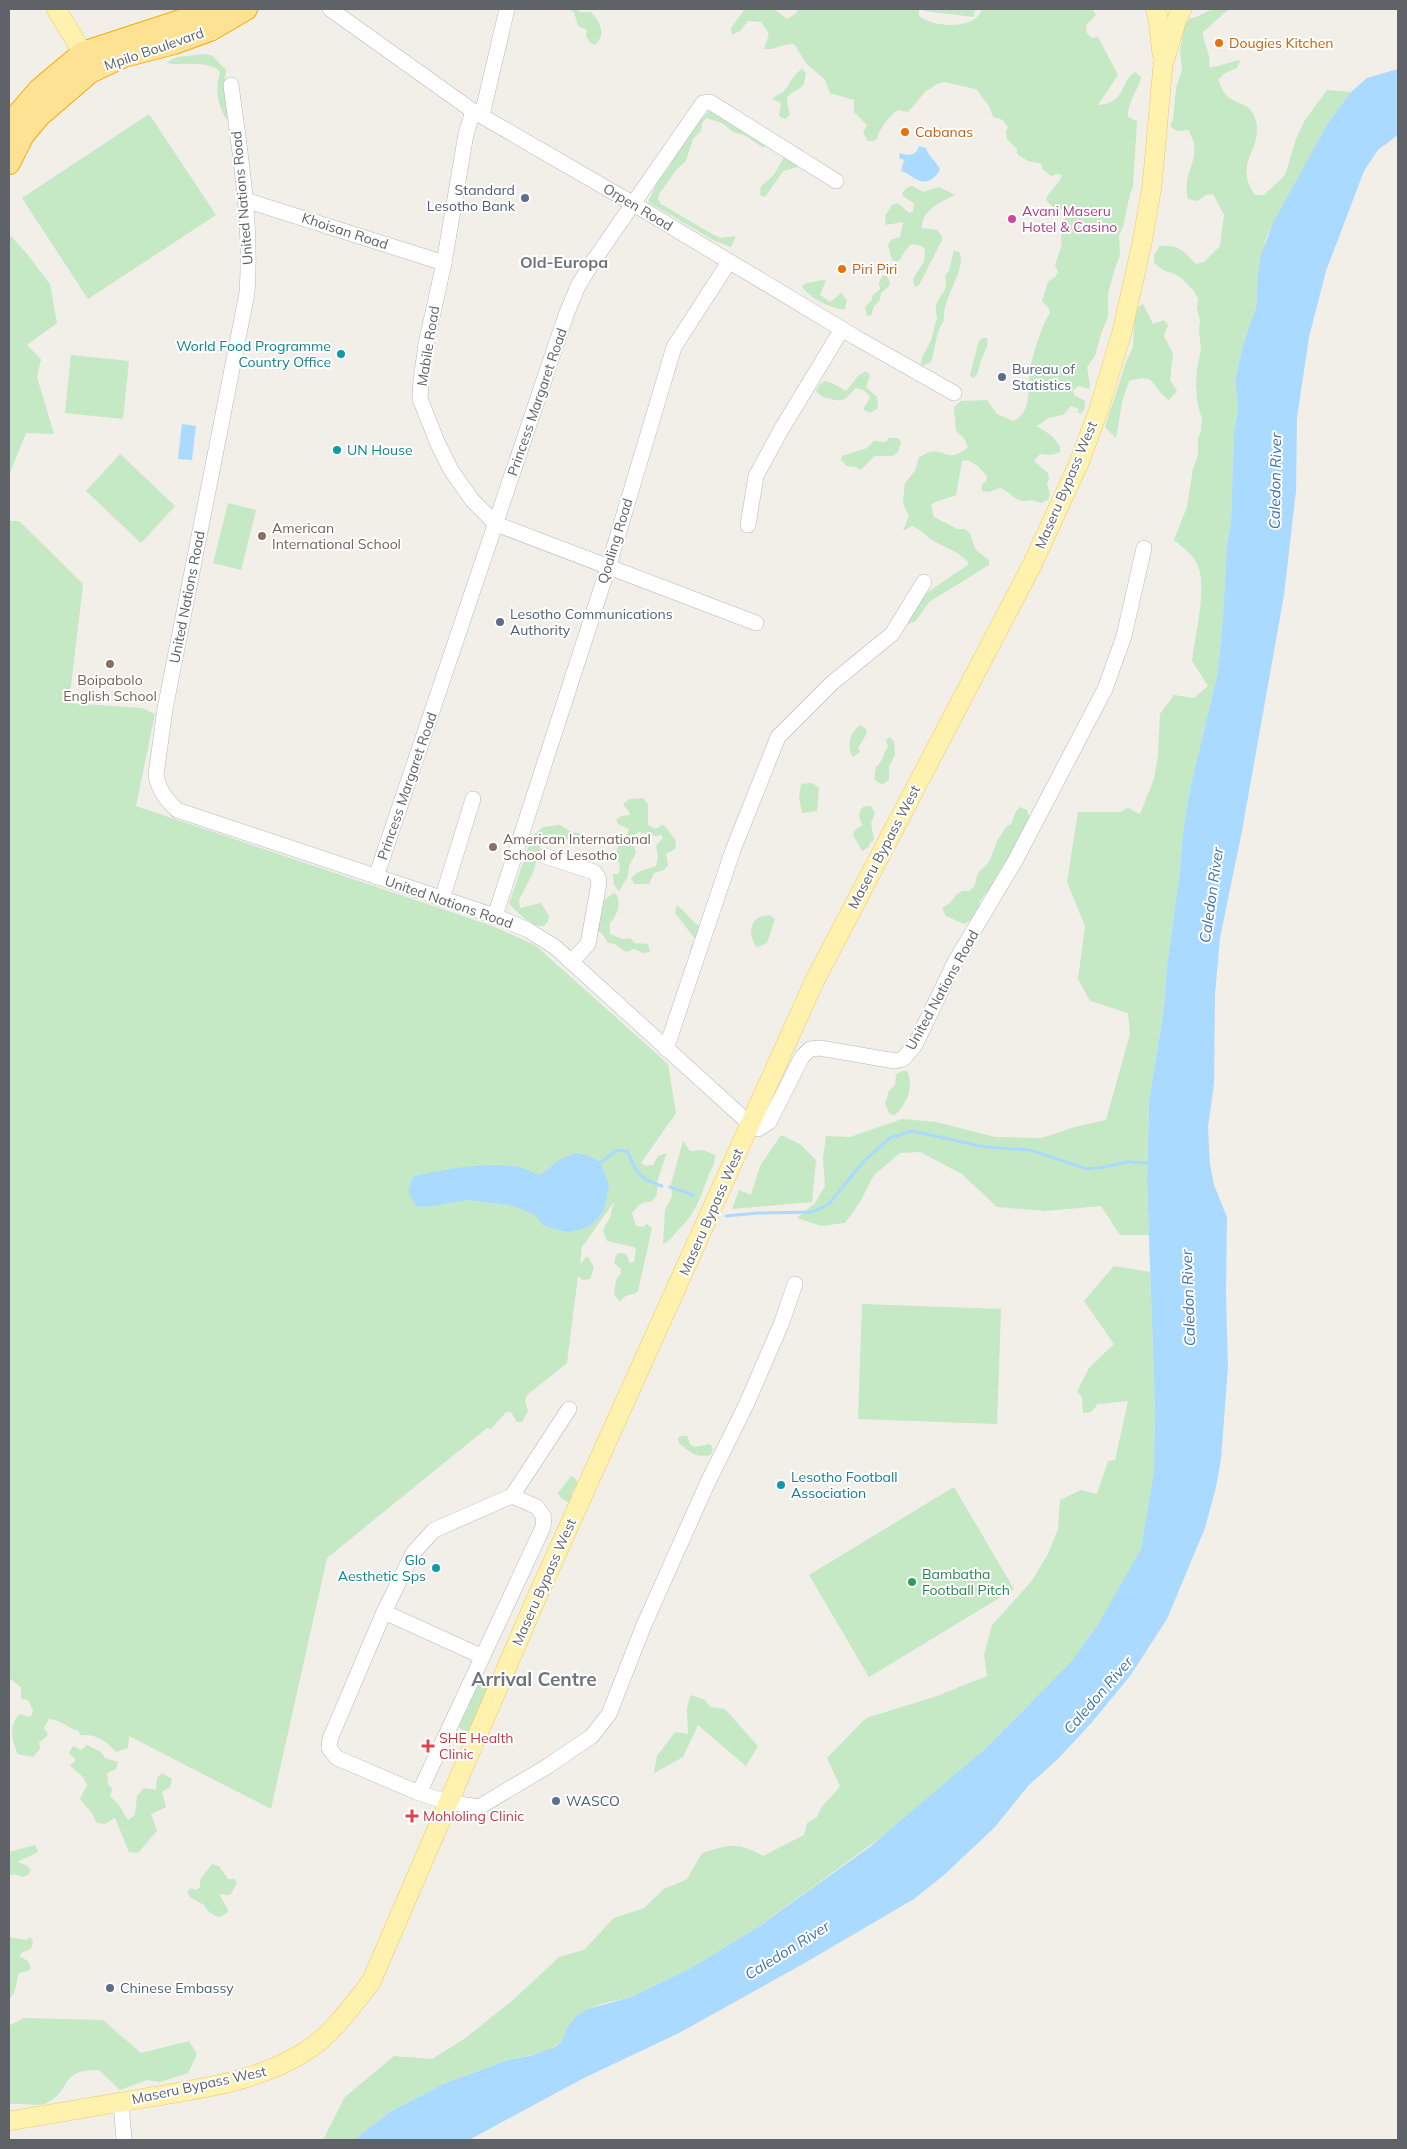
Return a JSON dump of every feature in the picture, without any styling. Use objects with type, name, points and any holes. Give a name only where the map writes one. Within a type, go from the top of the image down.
[{"type":"highway","name":"Mpilo Boulevard","points":[[9,125],[39,90],[87,62],[217,9]]},
{"type":"highway","name":"Mpilo Boulevard","points":[[9,163],[23,135],[87,62],[124,56],[174,43],[210,30],[246,9]]},
{"type":"main road","points":[[56,9],[87,62]]},
{"type":"main road","points":[[1155,9],[1158,18],[1163,65]]},
{"type":"main road","points":[[1163,65],[1177,19],[1182,9]]},
{"type":"main road","name":"Maseru Bypass West","points":[[9,2121],[242,2079],[274,2069],[308,2050],[330,2031],[371,1982],[537,1597],[814,982],[1032,565],[1078,463],[1099,409],[1122,332],[1142,243],[1152,186],[1163,65]]},
{"type":"street","name":"Orpen Road","points":[[330,9],[477,113],[842,329],[954,393]]},
{"type":"street","name":"Mabile Road","points":[[507,9],[477,113],[466,134],[444,263],[426,344],[420,399],[434,436],[451,470],[472,500],[496,524],[756,623]]},
{"type":"street","name":"United Nations Road","points":[[231,85],[250,256],[247,293],[165,709],[156,775],[164,798],[177,810],[495,916],[528,930],[555,947],[666,1049],[751,1125],[758,1129],[769,1122],[802,1057],[810,1049],[820,1048],[895,1061],[903,1059],[915,1045],[956,960],[1015,861],[1105,689],[1124,636],[1144,548]]},
{"type":"street","name":"Princess Margaret Road","points":[[376,877],[566,315],[578,286],[632,203],[700,107],[704,103],[710,102],[836,181]]},
{"type":"street","name":"Khoisan Road","points":[[245,200],[444,263]]},
{"type":"street","name":"Qoaling Road","points":[[495,916],[608,568],[674,347],[729,262]]},
{"type":"street","points":[[748,525],[756,476],[781,430],[842,329]]},
{"type":"street","points":[[666,1049],[733,850],[778,737],[832,682],[892,634],[924,582]]},
{"type":"street","points":[[442,898],[473,799]]},
{"type":"street","points":[[545,856],[594,872],[598,876],[599,884],[588,944],[571,962]]},
{"type":"street","points":[[569,1409],[512,1496],[434,1530],[413,1552],[384,1612],[330,1739],[330,1748],[336,1758],[419,1793],[447,1802],[479,1807],[548,1766],[592,1736],[609,1714],[644,1625],[707,1484],[747,1403],[778,1331],[795,1284]]},
{"type":"street","points":[[419,1793],[543,1527],[544,1516],[537,1507],[512,1496]]},
{"type":"street","points":[[384,1612],[482,1656]]},
{"type":"street","points":[[121,2102],[124,2140]]},
{"type":"green space","points":[[576,9],[580,12],[591,12],[597,20],[601,28],[601,37],[595,45],[590,43],[586,36],[587,30],[578,26],[574,12],[570,10]]},
{"type":"green space","points":[[745,9],[774,9],[787,19],[799,9],[919,9],[919,16],[925,20],[933,23],[953,25],[971,21],[978,16],[982,9],[1093,9],[1096,15],[1086,25],[1087,34],[1092,38],[1098,37],[1118,75],[1098,105],[1113,101],[1121,92],[1130,76],[1135,72],[1141,77],[1128,112],[1128,117],[1137,121],[1133,187],[1119,236],[1120,256],[1108,293],[1108,317],[1095,356],[1087,367],[1089,389],[1079,386],[1073,390],[1074,395],[1085,401],[1085,408],[1081,414],[1077,412],[1079,409],[1071,406],[1063,415],[1048,418],[1037,426],[1052,436],[1060,446],[1060,452],[1051,455],[1040,454],[1034,461],[1048,473],[1049,480],[1047,484],[1050,494],[1048,500],[1041,503],[1031,500],[1022,501],[1000,488],[989,492],[982,491],[982,484],[986,481],[987,476],[978,466],[968,460],[962,461],[956,495],[931,505],[934,517],[957,529],[965,529],[970,534],[976,550],[989,560],[989,565],[929,602],[916,621],[909,624],[906,619],[920,599],[969,564],[962,556],[932,540],[915,527],[912,526],[903,531],[909,516],[903,503],[905,483],[915,471],[919,457],[930,452],[956,455],[968,447],[964,438],[956,431],[954,407],[961,401],[987,400],[997,414],[1013,421],[1024,412],[1027,405],[1030,373],[1036,345],[1050,313],[1048,307],[1042,301],[1048,282],[1058,272],[1055,265],[1062,244],[1061,237],[1065,217],[1063,210],[1053,207],[1046,200],[1062,175],[1051,176],[1042,169],[1042,165],[1039,163],[1028,161],[1017,154],[1017,149],[1007,139],[1006,131],[1008,127],[1003,120],[993,117],[989,106],[976,89],[944,82],[925,92],[908,112],[898,110],[895,112],[882,127],[877,139],[868,141],[863,133],[867,125],[854,112],[854,100],[830,93],[825,80],[806,63],[794,44],[764,49],[769,34],[761,22],[748,21],[740,31],[732,35],[731,28]]},
{"type":"green space","points":[[924,9],[975,9],[974,17],[924,11]]},
{"type":"green space","points":[[1213,9],[1229,9],[1203,32],[1210,62],[1209,67],[1240,60],[1237,68],[1225,73],[1218,80],[1225,94],[1229,98],[1247,106],[1254,114],[1256,121],[1256,141],[1247,165],[1246,174],[1255,195],[1264,195],[1285,175],[1296,139],[1305,120],[1327,90],[1351,92],[1328,123],[1266,238],[1258,272],[1256,307],[1243,345],[1235,381],[1238,409],[1234,434],[1231,521],[1227,544],[1218,671],[1190,789],[1184,824],[1167,966],[1164,1008],[1149,1101],[1147,1180],[1149,1235],[1120,1235],[1101,1206],[1045,1211],[997,1207],[962,1174],[920,1152],[900,1153],[874,1175],[860,1202],[845,1223],[821,1226],[797,1218],[815,1203],[825,1186],[823,1158],[826,1136],[850,1137],[902,1119],[936,1122],[995,1137],[1041,1138],[1075,1127],[1106,1120],[1130,1034],[1128,1013],[1090,1001],[1078,979],[1085,926],[1067,882],[1078,812],[1120,812],[1128,808],[1140,814],[1154,779],[1158,755],[1160,714],[1174,695],[1194,698],[1208,686],[1192,661],[1201,594],[1200,572],[1193,558],[1174,540],[1187,507],[1193,469],[1198,455],[1198,439],[1201,431],[1202,420],[1197,401],[1196,384],[1201,350],[1200,321],[1197,309],[1198,299],[1194,291],[1179,276],[1163,270],[1154,263],[1154,255],[1160,246],[1172,246],[1184,252],[1196,264],[1204,262],[1220,246],[1224,215],[1213,194],[1206,195],[1198,201],[1188,199],[1187,184],[1194,152],[1194,143],[1189,130],[1177,131],[1170,126],[1173,120],[1176,89],[1182,69],[1180,51],[1184,27],[1189,19]]},
{"type":"green space","points":[[204,54],[213,56],[226,70],[224,85],[229,119],[226,119],[219,102],[217,91],[220,72],[216,68],[205,65],[171,64],[167,62],[177,57]]},
{"type":"green space","points":[[802,69],[806,73],[804,84],[788,97],[790,114],[785,119],[779,116],[781,103],[773,99],[786,89],[795,75]]},
{"type":"green space","points":[[709,111],[766,145],[765,147],[762,147],[746,136],[733,132],[722,123],[706,118],[702,123],[701,131],[693,139],[686,161],[676,170],[659,194],[658,199],[661,204],[712,234],[721,238],[736,236],[731,247],[715,241],[648,202],[658,181],[670,166],[670,163],[699,121]]},
{"type":"green space","points":[[149,114],[216,215],[88,299],[22,198]]},
{"type":"green space","points":[[784,157],[796,159],[798,167],[783,171],[765,197],[760,195],[761,186],[774,175]]},
{"type":"green space","points":[[912,186],[923,192],[939,187],[955,195],[933,207],[925,216],[922,228],[937,230],[942,236],[942,240],[919,285],[915,287],[913,279],[924,262],[925,250],[922,246],[911,244],[897,262],[892,260],[888,245],[891,240],[900,237],[903,222],[886,225],[885,216],[892,205],[898,203],[909,213],[913,211],[914,203],[902,194],[906,188]]},
{"type":"green space","points":[[9,234],[50,284],[57,323],[27,345],[41,359],[37,377],[54,434],[26,433],[9,475]]},
{"type":"green space","points":[[954,250],[960,253],[960,268],[946,304],[944,321],[937,335],[933,357],[931,362],[921,366],[922,358],[933,335],[937,318],[937,302],[945,290],[945,275],[949,271]]},
{"type":"green space","points":[[883,275],[887,276],[890,282],[889,286],[881,293],[880,300],[874,306],[871,316],[867,316],[865,307],[871,301],[873,295],[880,289],[879,283]]},
{"type":"green space","points":[[826,281],[820,295],[830,302],[841,293],[847,300],[845,309],[834,308],[821,302],[809,294],[802,286],[807,283]]},
{"type":"green space","points":[[1143,304],[1153,324],[1164,320],[1168,325],[1164,336],[1173,354],[1170,380],[1177,391],[1169,400],[1153,382],[1145,378],[1129,381],[1122,402],[1116,438],[1105,427],[1126,362],[1133,347],[1135,310]]},
{"type":"green space","points":[[982,338],[987,338],[987,346],[978,373],[974,378],[970,376],[978,343]]},
{"type":"green space","points":[[71,355],[129,361],[123,419],[65,413]]},
{"type":"green space","points":[[866,371],[870,375],[866,387],[877,397],[878,408],[870,413],[863,409],[870,398],[862,390],[855,388],[842,400],[824,397],[816,391],[824,381],[830,382],[846,391],[859,375]]},
{"type":"green space","points":[[889,438],[898,438],[901,442],[898,452],[893,456],[874,456],[861,470],[856,467],[847,466],[841,460],[842,456],[867,448],[874,441],[886,442]]},
{"type":"green space","points":[[120,454],[175,506],[141,543],[86,491]]},
{"type":"green space","points":[[228,503],[256,510],[241,570],[213,563]]},
{"type":"green space","points":[[9,521],[19,521],[83,584],[69,703],[142,708],[155,714],[136,806],[490,925],[535,945],[668,1064],[676,1113],[641,1163],[646,1166],[653,1165],[658,1156],[667,1153],[658,1180],[656,1197],[651,1202],[640,1204],[632,1213],[636,1226],[643,1227],[647,1224],[652,1228],[638,1291],[624,1297],[620,1302],[614,1295],[616,1280],[621,1274],[621,1269],[614,1263],[616,1255],[619,1253],[626,1254],[630,1263],[634,1262],[636,1249],[607,1241],[603,1230],[610,1217],[614,1202],[582,1247],[580,1264],[587,1256],[594,1267],[590,1279],[583,1280],[578,1276],[567,1363],[527,1395],[525,1401],[528,1411],[522,1422],[517,1422],[511,1412],[506,1412],[491,1429],[487,1428],[327,1558],[271,1809],[129,1736],[128,1748],[116,1752],[100,1739],[80,1735],[79,1731],[49,1719],[44,1728],[48,1734],[39,1742],[40,1749],[33,1757],[18,1754],[14,1744],[12,1733],[16,1718],[20,1714],[29,1717],[32,1715],[33,1710],[28,1700],[21,1699],[21,1687],[9,1678]]},
{"type":"green space","points":[[860,725],[865,728],[867,733],[858,748],[860,752],[853,757],[850,749],[850,740]]},
{"type":"green space","points":[[890,737],[894,742],[895,755],[889,766],[889,780],[882,785],[874,779],[876,767],[888,747],[886,740]]},
{"type":"green space","points":[[812,783],[819,788],[817,811],[802,813],[799,798],[801,784]]},
{"type":"green space","points":[[643,798],[648,804],[648,825],[655,829],[662,825],[666,827],[676,841],[675,849],[666,854],[668,865],[664,870],[654,873],[649,884],[634,884],[631,878],[638,872],[656,866],[658,857],[656,846],[663,838],[661,835],[656,836],[639,832],[635,834],[633,843],[636,853],[629,866],[628,876],[619,891],[614,885],[613,874],[618,874],[620,868],[616,852],[629,829],[618,824],[616,820],[630,813],[623,804],[630,799]]},
{"type":"green space","points":[[871,806],[875,813],[871,823],[874,840],[870,843],[869,847],[862,851],[853,835],[855,830],[863,825],[859,814],[861,809]]},
{"type":"green space","points":[[1020,807],[1027,810],[1030,819],[1027,827],[1021,832],[1009,860],[1005,862],[997,879],[980,901],[977,916],[964,924],[946,916],[942,908],[962,891],[969,891],[974,887],[978,873],[989,862],[997,841],[1006,827],[1011,824],[1016,811]]},
{"type":"green space","points":[[560,825],[571,832],[580,833],[583,837],[580,843],[576,845],[556,834],[543,837],[533,873],[519,900],[520,908],[541,903],[549,916],[544,926],[539,926],[529,922],[509,904],[528,848],[532,843],[532,836],[543,827]]},
{"type":"green space","points":[[613,893],[618,897],[619,905],[615,917],[610,923],[610,934],[622,939],[630,938],[635,943],[648,944],[650,952],[644,953],[634,949],[626,952],[615,944],[608,943],[602,933],[596,930],[601,915],[601,903]]},
{"type":"green space","points":[[677,905],[699,926],[701,937],[690,956],[691,946],[696,940],[675,913]]},
{"type":"green space","points":[[770,915],[775,919],[767,943],[757,947],[751,928],[759,917]]},
{"type":"green space","points":[[907,1071],[910,1089],[903,1106],[895,1115],[890,1114],[885,1104],[889,1091],[895,1085],[896,1074]]},
{"type":"green space","points":[[781,1135],[800,1144],[816,1160],[812,1202],[732,1209],[739,1190],[751,1195],[760,1166]]},
{"type":"green space","points":[[683,1141],[690,1151],[703,1150],[715,1155],[714,1162],[694,1211],[672,1237],[663,1244],[665,1210],[672,1196],[671,1184]]},
{"type":"green space","points":[[1114,1266],[1150,1272],[1155,1411],[1154,1472],[1141,1549],[1121,1587],[1072,1662],[986,1748],[895,1827],[758,1927],[691,1968],[631,1997],[588,2009],[568,2026],[561,2042],[546,2052],[508,2060],[443,2084],[390,2112],[354,2140],[323,2140],[345,2097],[394,2056],[432,2059],[464,2039],[512,2001],[559,1957],[584,1950],[614,1918],[644,1908],[664,1889],[687,1879],[702,1853],[727,1846],[739,1846],[763,1856],[804,1835],[807,1823],[817,1817],[824,1804],[840,1786],[827,1758],[866,1718],[934,1697],[987,1676],[984,1655],[992,1625],[1031,1582],[1048,1554],[1058,1529],[1060,1500],[1081,1490],[1097,1494],[1108,1461],[1115,1460],[1128,1401],[1098,1404],[1091,1412],[1083,1413],[1082,1398],[1077,1391],[1089,1368],[1114,1344],[1084,1301]]},
{"type":"green space","points":[[862,1304],[1001,1309],[997,1424],[858,1419]]},
{"type":"green space","points":[[687,1436],[690,1444],[695,1447],[710,1444],[713,1449],[711,1455],[701,1456],[690,1452],[679,1443],[678,1438]]},
{"type":"green space","points":[[571,1476],[578,1483],[572,1492],[570,1503],[561,1498],[558,1493]]},
{"type":"green space","name":"Bambatha Football Pitch","points":[[954,1487],[1014,1589],[869,1677],[809,1575]]},
{"type":"green space","points":[[485,1679],[488,1684],[490,1698],[477,1710],[479,1719],[475,1726],[467,1732],[458,1727],[469,1707],[467,1695],[479,1680]]},
{"type":"green space","points":[[691,1695],[705,1700],[710,1707],[725,1709],[758,1746],[746,1766],[698,1725],[683,1757],[654,1773],[657,1756],[675,1732],[688,1734],[687,1708]]},
{"type":"green space","points":[[87,1745],[101,1752],[105,1758],[118,1762],[116,1769],[107,1773],[108,1784],[112,1789],[110,1796],[119,1805],[128,1820],[135,1815],[137,1796],[144,1788],[156,1790],[157,1778],[162,1773],[172,1779],[170,1787],[162,1792],[166,1807],[151,1814],[157,1831],[138,1853],[129,1852],[115,1818],[105,1824],[97,1823],[92,1813],[80,1799],[87,1785],[82,1776],[70,1765],[76,1760],[69,1753],[73,1746],[81,1750]]},
{"type":"green space","points":[[35,1845],[38,1852],[17,1862],[26,1865],[31,1870],[28,1875],[22,1877],[14,1874],[9,1876],[9,1852]]},
{"type":"green space","points":[[212,1864],[219,1866],[228,1879],[234,1879],[237,1883],[230,1895],[219,1894],[228,1910],[227,1913],[220,1917],[210,1913],[204,1905],[190,1897],[187,1892],[191,1888],[196,1890],[200,1887],[200,1880]]},
{"type":"green space","points":[[9,1937],[26,1940],[30,1937],[33,1941],[31,1949],[19,1956],[28,1961],[31,1968],[28,1971],[19,1973],[15,1990],[9,1998]]},
{"type":"green space","points":[[23,2018],[103,2020],[141,2053],[189,2041],[197,2054],[188,2073],[160,2082],[147,2080],[120,2090],[99,2070],[86,2071],[71,2077],[61,2092],[47,2103],[40,2105],[9,2104],[9,2026]]},
{"type":"water","name":"Caledon River","points":[[1398,69],[1398,135],[1378,150],[1364,171],[1326,271],[1309,337],[1297,418],[1296,491],[1284,595],[1242,831],[1220,938],[1215,994],[1214,1084],[1208,1127],[1210,1164],[1214,1185],[1227,1217],[1226,1294],[1228,1367],[1221,1459],[1205,1528],[1167,1619],[1130,1676],[1093,1721],[1059,1758],[1028,1786],[995,1827],[944,1875],[914,1899],[679,2033],[582,2079],[469,2140],[354,2140],[390,2112],[443,2084],[508,2060],[534,2055],[555,2047],[561,2042],[568,2026],[576,2017],[588,2009],[631,1997],[691,1968],[758,1927],[871,1846],[986,1748],[1072,1661],[1099,1623],[1141,1549],[1154,1472],[1155,1411],[1147,1180],[1149,1101],[1164,1008],[1167,966],[1184,824],[1190,789],[1218,671],[1227,544],[1231,521],[1234,434],[1238,409],[1235,381],[1243,345],[1256,307],[1261,255],[1273,223],[1328,123],[1351,92],[1367,78]]},
{"type":"water","points":[[919,146],[926,148],[928,154],[940,169],[936,176],[923,182],[901,171],[904,160],[899,158],[900,153],[912,154],[916,152]]},
{"type":"water","points":[[182,424],[196,426],[192,460],[178,459]]},
{"type":"water","points":[[575,1153],[587,1155],[600,1162],[609,1185],[604,1210],[597,1220],[586,1228],[568,1232],[555,1229],[543,1225],[534,1214],[509,1205],[468,1200],[425,1207],[416,1206],[408,1191],[413,1177],[461,1167],[487,1165],[514,1166],[540,1175],[561,1159]]},
{"type":"waterway","points":[[726,1216],[758,1213],[812,1212],[828,1205],[864,1161],[890,1138],[912,1131],[985,1147],[1030,1150],[1087,1169],[1127,1162],[1150,1163]]},
{"type":"waterway","points":[[598,1164],[618,1150],[628,1152],[636,1170],[644,1178],[662,1186]]},
{"type":"waterway","points":[[670,1187],[693,1195]]},
{"type":"place","name":"Dougies Kitchen","points":[[1219,43]]},
{"type":"place","name":"Cabanas","points":[[905,132]]},
{"type":"place","name":"Standard Lesotho Bank","points":[[525,198]]},
{"type":"place","name":"Avani Maseru Hotel & Casino","points":[[1012,219]]},
{"type":"place","name":"Piri Piri","points":[[842,269]]},
{"type":"place","name":"World Food Programme Country Office","points":[[341,354]]},
{"type":"place","name":"Bureau of Statistics","points":[[1002,377]]},
{"type":"place","name":"UN House","points":[[337,450]]},
{"type":"place","name":"American International School","points":[[262,536]]},
{"type":"place","name":"Lesotho Communications Authority","points":[[500,622]]},
{"type":"place","name":"Boipabolo English School","points":[[110,664]]},
{"type":"place","name":"American International School of Lesotho","points":[[493,847]]},
{"type":"place","name":"Lesotho Football Association","points":[[781,1485]]},
{"type":"place","name":"Glo Aesthetic Sps","points":[[436,1568]]},
{"type":"place","name":"Bambatha Football Pitch","points":[[912,1582]]},
{"type":"place","name":"SHE Health Clinic","points":[[428,1746]]},
{"type":"place","name":"WASCO","points":[[556,1801]]},
{"type":"place","name":"Mohloling Clinic","points":[[412,1816]]},
{"type":"place","name":"Chinese Embassy","points":[[110,1988]]},
{"type":"district","name":"Old-Europa","points":[[564,262]]},
{"type":"district","name":"Arrival Centre","points":[[534,1679]]}]
